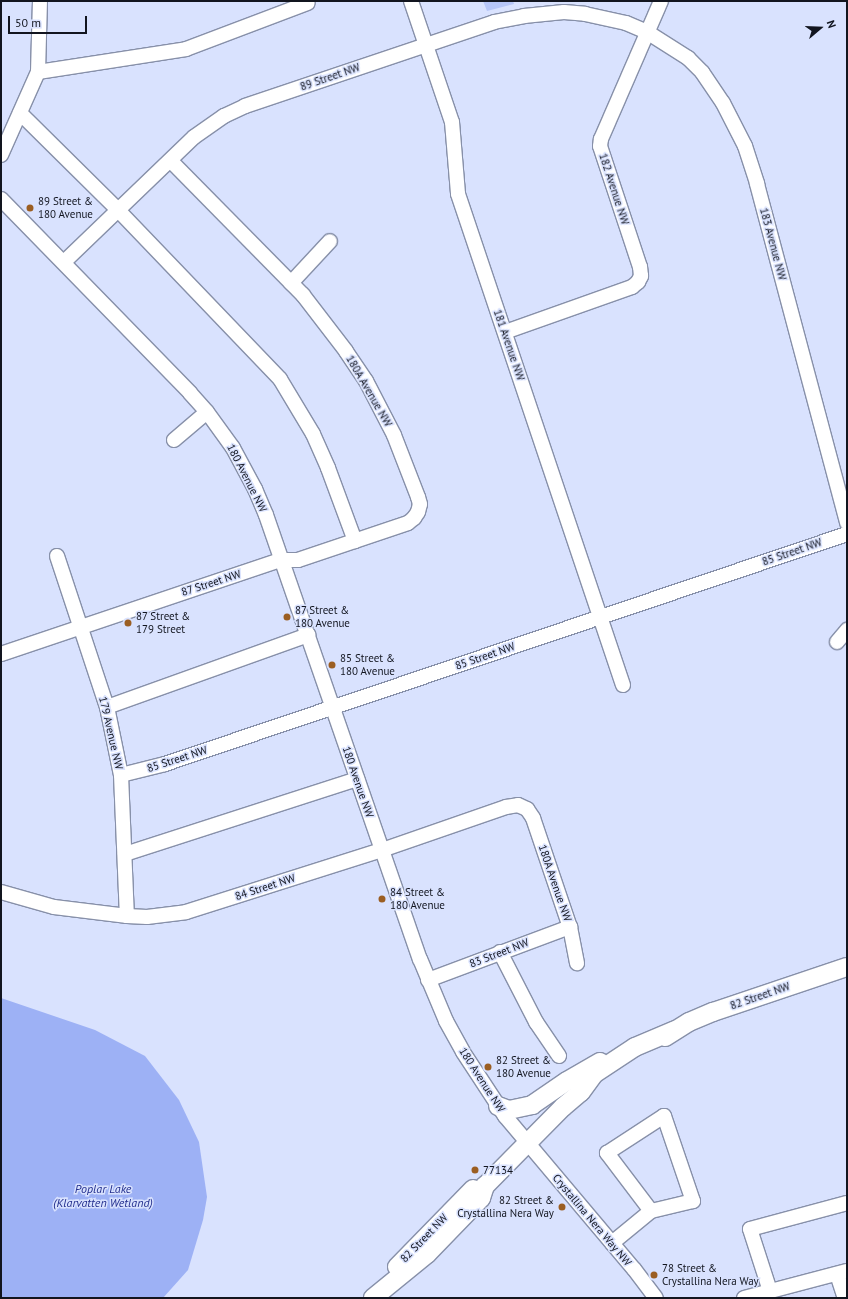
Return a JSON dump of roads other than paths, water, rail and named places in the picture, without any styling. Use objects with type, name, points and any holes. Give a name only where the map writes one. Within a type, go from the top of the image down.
[{"type":"main road","name":"82 Street NW","points":[[373,1298],[427,1254],[481,1198],[485,1186],[527,1143],[581,1092],[594,1074],[635,1047],[713,1012],[847,967]]},
{"type":"main road","name":"82 Street NW","points":[[581,1092],[600,1083],[675,1030]]},
{"type":"main road","points":[[498,1106],[509,1110],[532,1104],[587,1069],[635,1047]]},
{"type":"main road","name":"82 Street NW","points":[[368,1298],[426,1235],[473,1190],[485,1186]]},
{"type":"street","points":[[1,155],[38,72],[40,1]]},
{"type":"street","name":"181 Avenue NW","points":[[411,1],[452,122],[458,194],[623,685]]},
{"type":"street","points":[[647,32],[661,1]]},
{"type":"street","points":[[38,72],[186,49],[308,3]]},
{"type":"street","name":"89 Street NW","points":[[64,262],[172,161],[194,137],[210,125],[245,106],[494,22],[524,16],[564,12],[607,18],[626,23],[647,32]]},
{"type":"street","name":"182 Avenue NW","points":[[505,332],[632,287],[638,282],[641,276],[640,267],[600,146],[601,139],[647,32]]},
{"type":"street","name":"183 Avenue NW","points":[[647,32],[688,58],[702,72],[723,103],[745,146],[757,184],[847,523]]},
{"type":"street","points":[[20,113],[118,210],[280,379],[316,441],[328,468],[355,541]]},
{"type":"street","name":"180A Avenue NW","points":[[172,161],[292,283],[326,323],[366,380],[405,461],[420,504],[418,512]]},
{"type":"street","name":"180 Avenue NW","points":[[1,199],[64,262],[207,412],[221,430],[244,467],[266,515],[428,980],[439,1006],[463,1052],[498,1106],[527,1143]]},
{"type":"street","points":[[292,283],[330,241]]},
{"type":"street","points":[[174,440],[207,412]]},
{"type":"street","name":"87 Street NW","points":[[1,654],[80,629],[131,610],[281,560],[298,560],[408,523],[418,512]]},
{"type":"street","name":"85 Street NW","points":[[121,775],[165,764],[847,534]]},
{"type":"street","name":"179 Avenue NW","points":[[57,556],[107,707],[121,775],[128,916]]},
{"type":"street","points":[[837,642],[847,630]]},
{"type":"street","points":[[107,707],[308,635]]},
{"type":"street","points":[[125,854],[357,779]]},
{"type":"street","name":"84 Street NW","points":[[1,892],[54,907],[128,916],[147,917],[186,912],[382,850],[506,807],[513,805],[522,807]]},
{"type":"street","name":"180A Avenue NW","points":[[522,807],[533,818],[570,927],[577,963]]},
{"type":"street","name":"83 Street NW","points":[[428,980],[570,927]]},
{"type":"street","points":[[500,952],[536,1022],[559,1056]]},
{"type":"street","points":[[612,1244],[651,1211],[693,1201],[664,1116],[607,1153],[651,1211]]},
{"type":"street","name":"Crystallina Nera Way NW","points":[[527,1143],[656,1298]]},
{"type":"street","points":[[763,1294],[750,1230],[847,1203]]},
{"type":"street","points":[[744,1298],[842,1272],[845,1298]]},
{"type":"water","name":"Poplar Lake (Klarvatten Wetland)","points":[[1,998],[95,1030],[145,1056],[179,1100],[199,1142],[207,1197],[203,1220],[188,1270],[163,1298],[1,1298]]},
{"type":"place","name":"89 Street & 180 Avenue","points":[[30,208]]},
{"type":"place","name":"87 Street & 180 Avenue","points":[[287,617]]},
{"type":"place","name":"87 Street & 179 Street","points":[[128,623]]},
{"type":"place","name":"85 Street & 180 Avenue","points":[[332,665]]},
{"type":"place","name":"84 Street & 180 Avenue","points":[[382,899]]},
{"type":"place","name":"82 Street & 180 Avenue","points":[[488,1067]]},
{"type":"place","name":"77134","points":[[475,1170]]},
{"type":"place","name":"82 Street & Crystallina Nera Way","points":[[562,1207]]},
{"type":"place","name":"78 Street & Crystallina Nera Way","points":[[654,1275]]}]
